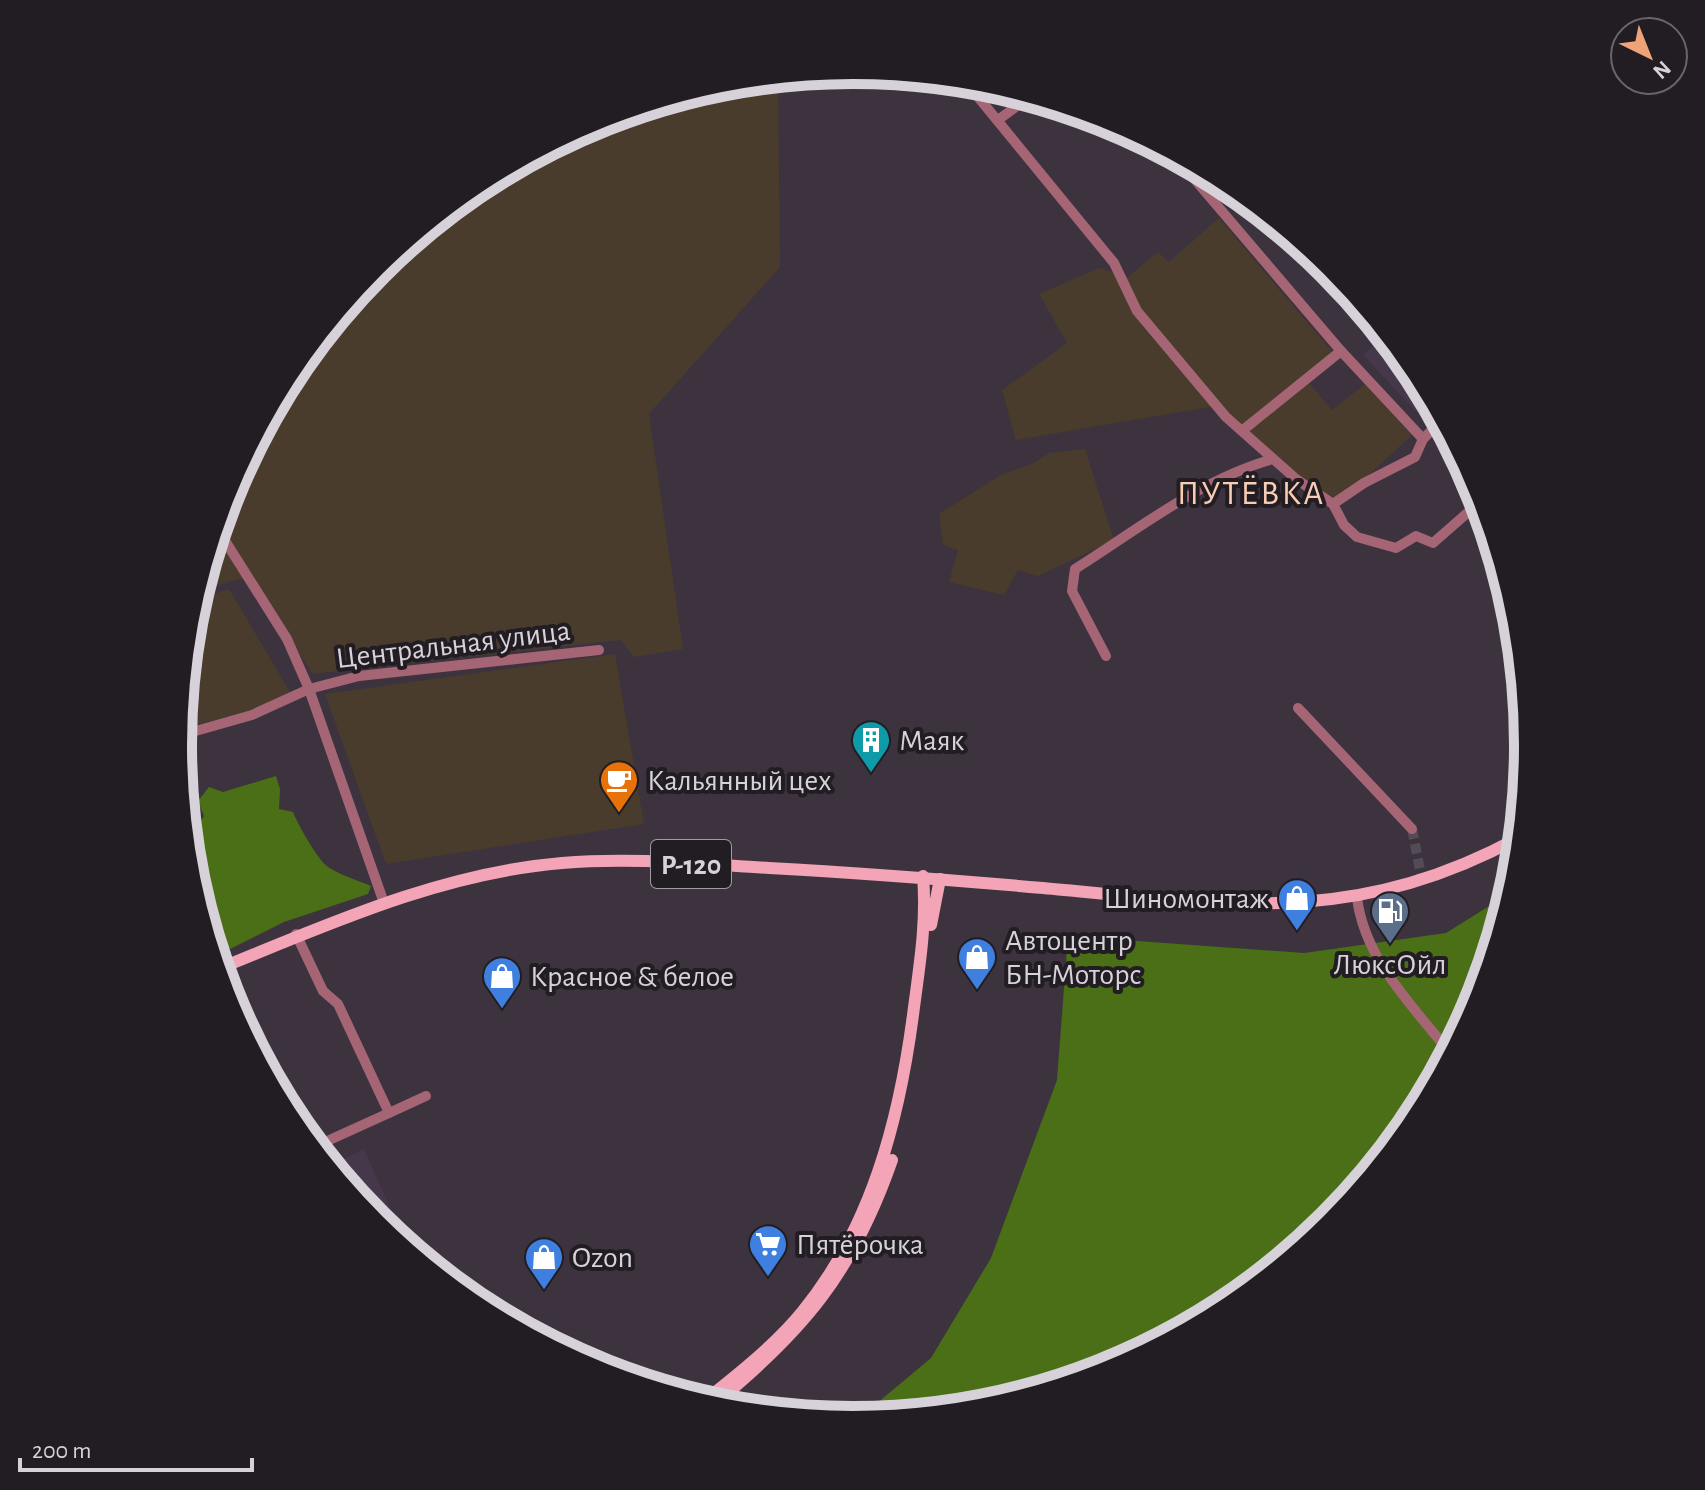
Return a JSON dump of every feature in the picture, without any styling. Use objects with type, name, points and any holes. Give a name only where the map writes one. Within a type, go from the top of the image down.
[{"type":"main road","name":"Р-120","points":[[230,964],[296,934],[384,903],[495,872],[575,862],[649,861],[923,876],[1205,902],[1286,904],[1357,898],[1440,875],[1506,844]]},
{"type":"main road","points":[[716,1391],[801,1314],[825,1279],[862,1213],[885,1157],[906,1073],[926,916],[923,876]]},
{"type":"main road","points":[[726,1393],[807,1320],[834,1283],[870,1218],[905,1111],[940,879]]},
{"type":"street","points":[[978,97],[1114,263],[1128,298],[1226,417],[1273,459],[1333,504],[1344,525],[1357,537],[1396,548],[1416,536],[1433,543],[1470,511]]},
{"type":"street","points":[[998,120],[1018,105]]},
{"type":"street","points":[[1196,181],[1344,355],[1423,439]]},
{"type":"street","points":[[1243,430],[1344,355]]},
{"type":"street","points":[[1333,504],[1364,483],[1415,457],[1423,439],[1433,429]]},
{"type":"street","points":[[1247,466],[1256,449],[1254,441]]},
{"type":"street","points":[[1106,656],[1072,591],[1075,569],[1247,466],[1273,459]]},
{"type":"street","points":[[225,540],[287,639],[309,689],[384,903]]},
{"type":"street","name":"Центральная улица","points":[[192,732],[252,715],[309,689],[359,676],[599,650]]},
{"type":"street","points":[[1298,708],[1412,829]]},
{"type":"street","points":[[1357,898],[1365,936],[1375,957],[1442,1043]]},
{"type":"street","points":[[296,934],[323,991],[338,1004],[389,1113]]},
{"type":"street","points":[[325,1142],[426,1096]]},
{"type":"shaded area","points":[[778,89],[780,267],[649,414],[683,649],[634,657],[621,640],[313,674],[250,580],[238,579],[211,588],[242,492],[280,414],[328,343],[356,309],[417,248],[485,195],[560,152],[600,134],[681,107]]},
{"type":"shaded area","points":[[1219,218],[1334,354],[1306,380],[1332,410],[1365,384],[1412,435],[1341,501],[1304,482],[1210,407],[1016,440],[1002,390],[1067,343],[1039,294],[1099,268],[1128,277],[1158,252],[1169,262]]},
{"type":"shaded area","points":[[1377,343],[1425,415],[1423,419],[1363,355]]},
{"type":"shaded area","points":[[1085,449],[1114,540],[1038,576],[1018,570],[1004,595],[949,582],[958,550],[943,545],[939,514],[1001,475],[1034,463],[1049,453]]},
{"type":"shaded area","points":[[229,589],[290,692],[261,708],[192,726],[197,659],[209,596]]},
{"type":"shaded area","points":[[615,654],[644,824],[386,864],[325,694]]},
{"type":"shaded area","points":[[364,1149],[397,1223],[356,1181],[339,1161]]},
{"type":"green space","points":[[276,776],[280,789],[279,809],[293,812],[309,842],[328,867],[371,886],[368,894],[284,922],[225,951],[204,874],[197,826],[204,816],[198,801],[209,787],[223,792]]},
{"type":"green space","points":[[1494,903],[1463,998],[1425,1076],[1377,1147],[1349,1181],[1288,1242],[1220,1295],[1145,1338],[1105,1356],[1065,1371],[981,1393],[876,1405],[931,1358],[991,1258],[1057,1080],[1068,936],[1304,953],[1446,933]]},
{"type":"tunnel","points":[[1412,829],[1422,880]]},
{"type":"place","name":"Маяк","points":[[871,774]]},
{"type":"place","name":"Кальянный цех","points":[[619,814]]},
{"type":"place","name":"Шиномонтаж","points":[[1297,932]]},
{"type":"place","name":"ЛюксОйл","points":[[1390,945]]},
{"type":"place","name":"Автоцентр БН-Моторс","points":[[977,991]]},
{"type":"place","name":"Красное & белое","points":[[502,1010]]},
{"type":"place","name":"Пятёрочка","points":[[768,1278]]},
{"type":"place","name":"Ozon","points":[[544,1291]]},
{"type":"district","name":"ПУТЁВКА","points":[[1251,492]]}]
